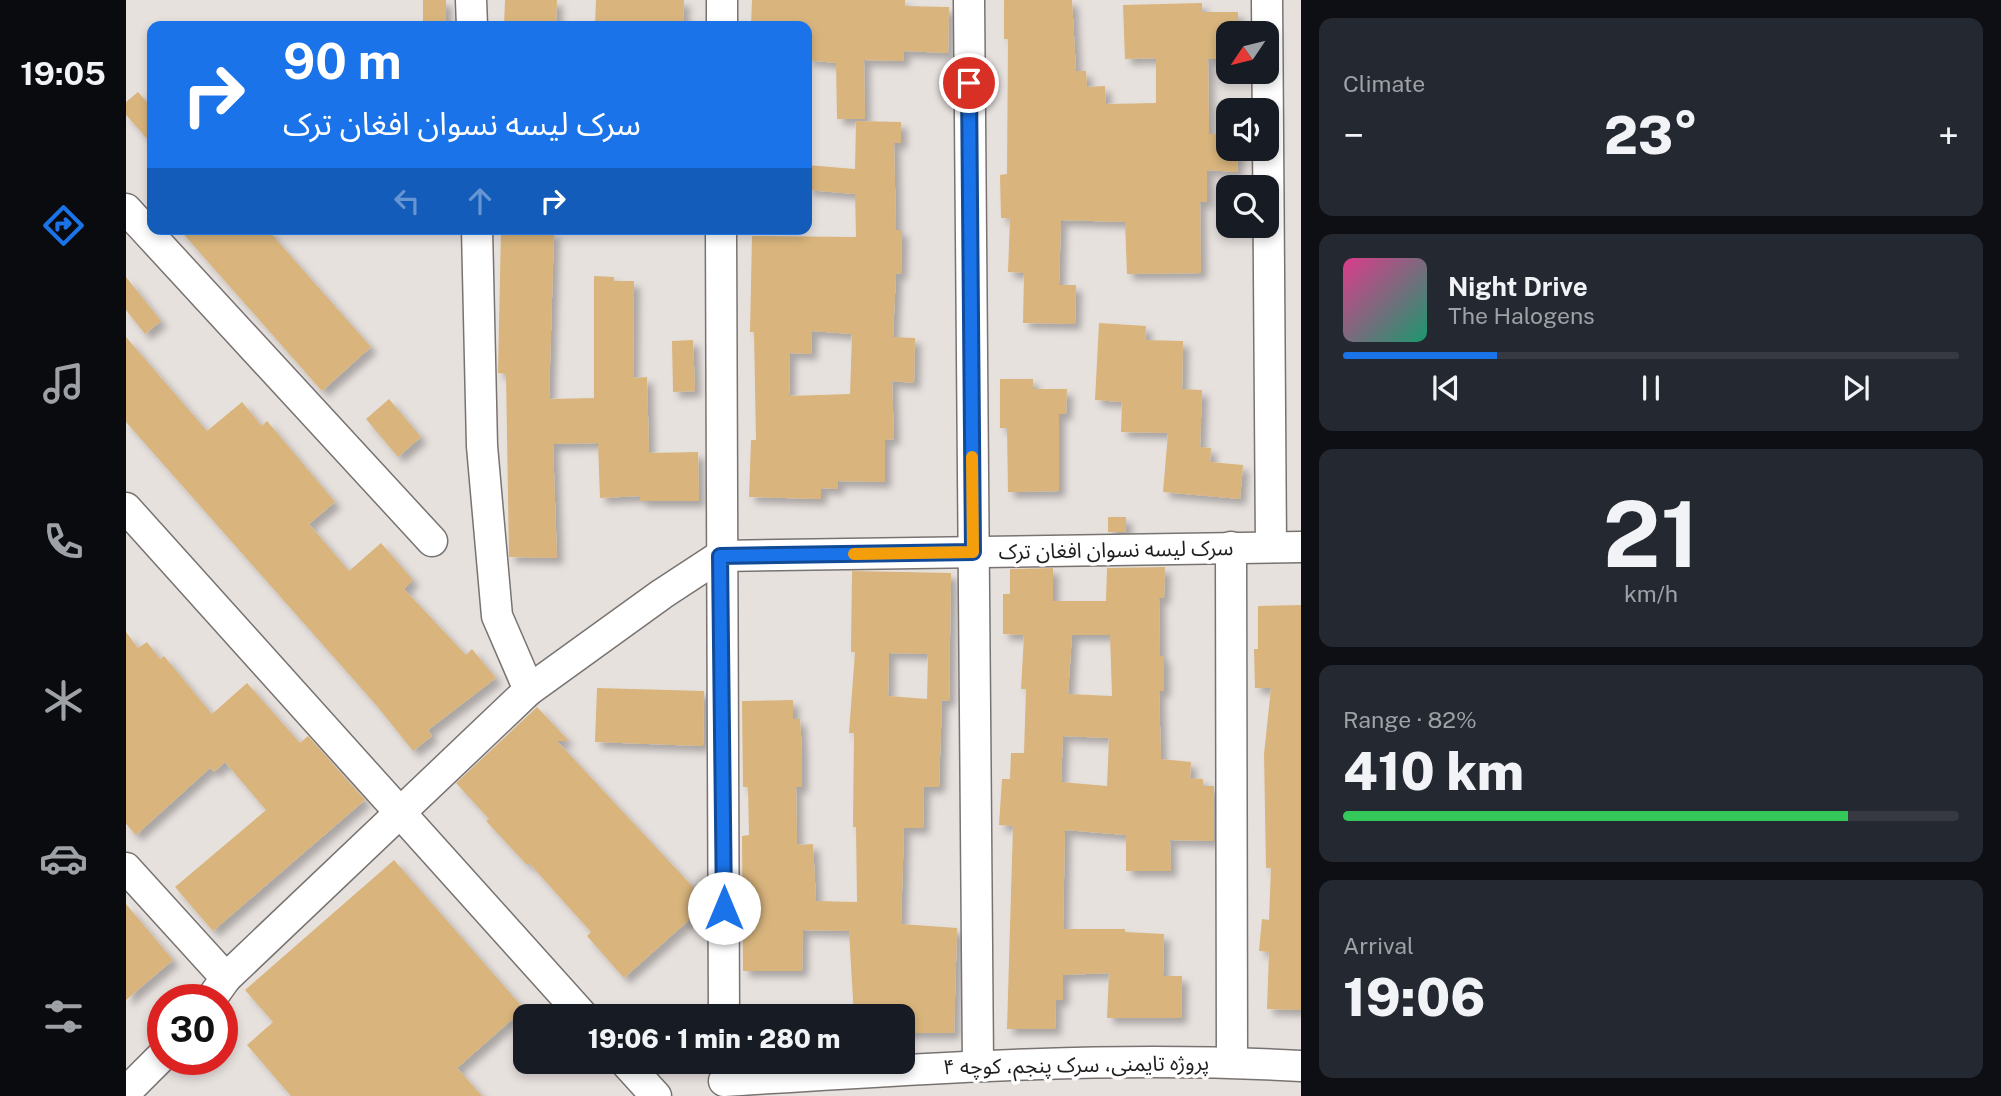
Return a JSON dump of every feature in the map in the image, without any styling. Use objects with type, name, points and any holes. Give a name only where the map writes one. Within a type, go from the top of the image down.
[{"type":"street","points":[[471,0],[472,21]]},
{"type":"street","points":[[722,0],[722,21]]},
{"type":"street","points":[[968,0],[978,1065]]},
{"type":"street","points":[[1267,0],[1271,547]]},
{"type":"street","points":[[126,209],[147,232]]},
{"type":"street","points":[[150,235],[432,541]]},
{"type":"street","points":[[477,235],[482,446],[497,616],[529,690]]},
{"type":"street","points":[[721,235],[720,556],[724,1004]]},
{"type":"street","points":[[126,508],[572,1004]]},
{"type":"street","name":"سرک لیسه نسوان افغان‌ ترک","points":[[720,556],[1301,547]]},
{"type":"street","points":[[1231,548],[1232,1062]]},
{"type":"street","points":[[223,984],[398,812],[529,690],[662,594],[720,556]]},
{"type":"street","points":[[126,868],[214,984]]},
{"type":"street","name":"پروژه تایمنی، سرک پنجم، کوچه ۴","points":[[724,1080],[978,1065],[1232,1062],[1301,1066]]},
{"type":"street","points":[[126,1092],[147,1071]]},
{"type":"street","points":[[636,1074],[656,1096]]},
{"type":"building","points":[[423,0],[446,0],[446,21],[423,21]]},
{"type":"building","points":[[505,0],[557,0],[556,21],[504,21]]},
{"type":"building","points":[[596,0],[684,0],[683,21],[595,21]]},
{"type":"building","points":[[752,0],[905,0],[905,6],[949,7],[948,53],[904,51],[903,61],[864,60],[865,119],[837,119],[836,63],[812,61],[812,21],[751,21]]},
{"type":"building","points":[[1004,0],[1072,0],[1076,71],[1086,71],[1087,87],[1105,86],[1106,104],[1156,103],[1156,58],[1125,59],[1123,5],[1202,3],[1202,12],[1238,12],[1238,21],[1216,21],[1216,59],[1208,59],[1209,134],[1216,134],[1216,161],[1237,161],[1237,172],[1207,170],[1207,202],[1200,202],[1201,273],[1127,274],[1125,222],[1061,220],[1059,285],[1076,285],[1075,324],[1023,323],[1024,273],[1008,272],[1010,218],[1001,218],[1000,175],[1007,174],[1008,39],[1004,39]]},
{"type":"building","points":[[138,92],[147,102],[147,138],[126,115],[126,102]]},
{"type":"building","points":[[856,121],[901,122],[901,143],[894,143],[896,230],[902,230],[901,274],[896,273],[893,337],[915,338],[914,383],[892,381],[894,439],[885,440],[885,482],[838,481],[838,489],[821,488],[821,499],[749,497],[751,440],[756,440],[754,332],[750,332],[752,236],[856,237],[855,194],[812,190],[812,165],[855,169]],"holes":[[[812,331],[852,334],[850,394],[789,396],[790,353],[811,354]]]},
{"type":"building","points":[[184,235],[272,235],[371,347],[322,391]]},
{"type":"building","points":[[501,235],[554,235],[549,399],[594,398],[594,276],[614,277],[614,281],[634,281],[633,378],[647,377],[649,453],[698,452],[699,501],[640,501],[640,496],[600,498],[598,443],[553,444],[557,558],[509,557],[506,374],[498,373]]},
{"type":"building","points":[[126,277],[161,321],[145,334],[126,310]]},
{"type":"building","points":[[1099,323],[1146,326],[1145,340],[1183,341],[1182,389],[1202,390],[1200,447],[1211,448],[1210,462],[1243,465],[1240,499],[1163,492],[1168,433],[1121,432],[1122,402],[1095,400]]},
{"type":"building","points":[[126,337],[207,431],[242,402],[262,426],[267,421],[335,502],[309,524],[349,571],[381,543],[413,580],[404,589],[466,655],[472,649],[496,678],[428,730],[432,736],[413,751],[377,706],[126,422]]},
{"type":"building","points":[[693,340],[695,391],[673,392],[672,341]]},
{"type":"building","points":[[1000,379],[1033,379],[1033,389],[1067,389],[1066,414],[1059,414],[1059,491],[1008,492],[1007,428],[1000,428]]},
{"type":"building","points":[[389,399],[421,437],[398,457],[366,419]]},
{"type":"building","points":[[1108,517],[1126,517],[1126,532],[1108,532]]},
{"type":"building","points":[[1165,567],[1164,598],[1159,598],[1160,656],[1164,656],[1164,691],[1159,691],[1161,759],[1191,762],[1190,778],[1203,779],[1203,786],[1214,786],[1214,841],[1170,840],[1171,871],[1126,871],[1126,835],[1065,830],[1063,929],[1125,929],[1125,932],[1164,934],[1163,976],[1182,976],[1181,1018],[1107,1018],[1109,973],[1063,975],[1063,1000],[1056,1000],[1055,1029],[1007,1029],[1013,826],[999,825],[1002,779],[1010,779],[1011,753],[1024,753],[1026,689],[1021,689],[1024,635],[1003,634],[1003,594],[1010,594],[1010,569],[1053,568],[1053,601],[1106,601],[1107,568]],"holes":[[[1072,635],[1110,635],[1112,696],[1068,694]],[[1063,736],[1109,738],[1107,786],[1061,782]]]},
{"type":"building","points":[[852,571],[951,573],[949,701],[942,700],[939,787],[924,787],[923,828],[904,828],[901,924],[957,928],[954,1033],[915,1033],[915,1004],[853,1004],[849,931],[803,930],[802,971],[743,971],[742,836],[749,835],[748,787],[743,787],[742,701],[793,700],[793,719],[800,719],[802,752],[802,787],[796,787],[797,845],[813,844],[816,901],[857,902],[856,827],[853,827],[854,733],[849,733],[855,652],[851,652]],"holes":[[[889,653],[928,654],[927,699],[888,696]]]},
{"type":"building","points":[[1301,605],[1301,1010],[1267,1009],[1269,952],[1259,951],[1262,919],[1269,920],[1271,868],[1266,868],[1264,754],[1271,688],[1255,688],[1254,649],[1258,649],[1258,606]]},
{"type":"building","points":[[126,632],[138,648],[147,642],[160,659],[164,656],[212,714],[247,683],[300,743],[308,736],[365,800],[213,931],[175,887],[266,810],[225,762],[214,772],[210,768],[136,835],[126,824]]},
{"type":"building","points":[[597,688],[704,691],[703,746],[595,742]]},
{"type":"building","points":[[537,707],[569,741],[557,741],[706,901],[706,905],[624,978],[587,936],[591,932],[529,863],[527,865],[486,821],[489,819],[456,783]]},
{"type":"building","points":[[394,860],[520,1004],[513,1004],[513,1019],[457,1068],[482,1096],[291,1096],[247,1045],[273,1022],[245,990]]},
{"type":"building","points":[[126,904],[173,960],[126,1000]]},
{"type":"slow traffic","points":[[854,554],[973,552],[972,457]]},
{"type":"route","points":[[724,908],[723,635],[720,556],[973,552],[969,83]]}]
